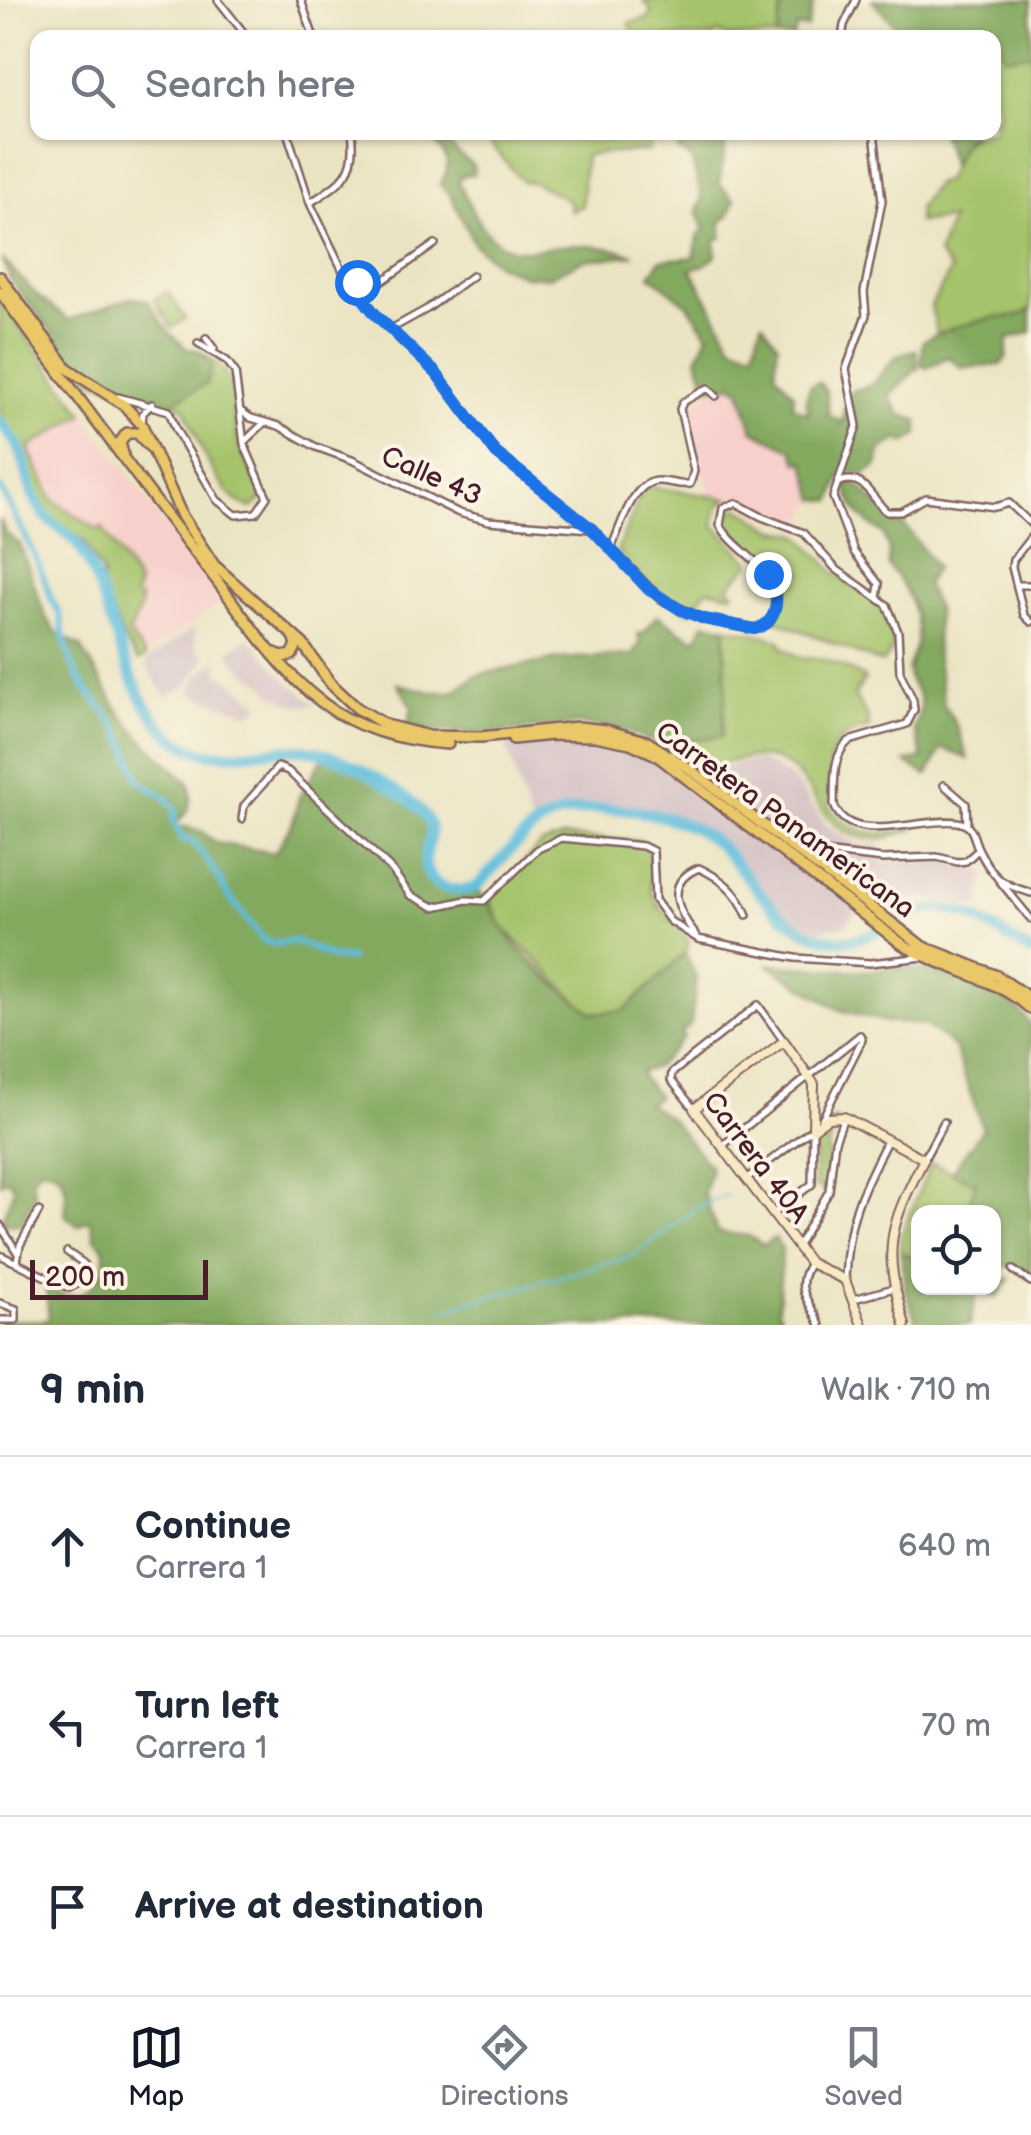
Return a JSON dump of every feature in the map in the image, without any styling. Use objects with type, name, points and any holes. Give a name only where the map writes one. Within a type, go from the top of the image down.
[{"type":"highway","name":"Carretera Panamericana","points":[[0,277],[67,368],[124,405],[142,425],[182,516],[208,556],[228,580],[293,635],[343,696],[386,725],[405,732],[452,738],[578,727],[621,732],[660,748],[794,849],[861,907]]},
{"type":"highway","name":"Carretera Panamericana","points":[[0,292],[126,463],[273,651],[322,703],[365,726],[403,738],[452,744],[578,734],[643,748],[683,773],[925,957],[994,982],[1031,1008]]},
{"type":"highway","points":[[126,463],[120,442],[132,432],[146,441],[161,462]]},
{"type":"highway","points":[[273,651],[282,657],[292,654],[297,645],[293,635]]},
{"type":"highway","name":"Carretera Panamericana","points":[[905,940],[997,976],[1031,999]]},
{"type":"street","points":[[218,0],[240,30]]},
{"type":"street","points":[[301,0],[311,30]]},
{"type":"street","points":[[843,30],[856,0]]},
{"type":"street","points":[[290,140],[310,203],[346,277],[390,329],[436,373],[496,453],[592,529],[648,589],[704,619],[763,628],[772,616],[777,591],[768,574],[720,525],[722,508],[736,503],[762,518],[804,533],[836,569],[877,598],[894,618],[900,672],[914,700],[914,710],[907,724],[843,746],[837,758],[837,812],[848,822],[872,828],[938,820],[967,825],[973,831],[978,850],[1031,919]]},
{"type":"street","points":[[310,203],[350,170],[354,162],[353,140]]},
{"type":"street","points":[[875,140],[882,201],[864,292],[866,315],[846,369],[857,426],[845,480],[833,492],[834,505],[854,552],[879,584],[877,598]]},
{"type":"street","points":[[346,277],[374,288],[435,244]]},
{"type":"street","points":[[390,329],[427,309],[472,276]]},
{"type":"street","points":[[96,388],[152,404],[172,415],[176,430],[217,500],[236,515],[248,516],[263,506],[267,498],[244,444],[235,372],[206,338]]},
{"type":"street","points":[[198,342],[215,352]]},
{"type":"street","points":[[611,549],[637,492],[647,483],[657,480],[690,484],[694,471],[680,409],[683,402],[708,388],[716,396]]},
{"type":"street","points":[[142,425],[144,413],[152,404]]},
{"type":"street","name":"Calle 43","points":[[240,410],[352,460],[458,514],[489,522],[592,529]]},
{"type":"street","points":[[244,444],[265,422]]},
{"type":"street","points":[[845,480],[864,486],[887,512],[901,512],[926,498],[995,508],[1009,503],[1031,524]]},
{"type":"street","points":[[1031,537],[1012,567],[1024,614],[1031,622]]},
{"type":"street","points":[[1018,585],[1031,585]]},
{"type":"street","points":[[242,819],[244,806],[278,767],[288,771],[392,870],[410,895],[434,907],[466,900],[484,901],[538,849],[562,838],[643,846],[653,852],[658,906],[670,921],[698,940],[795,958],[870,963],[925,957]]},
{"type":"street","points":[[944,785],[966,804],[967,825]]},
{"type":"street","points":[[794,849],[958,862],[966,862],[978,850]]},
{"type":"street","points":[[698,940],[681,917],[677,894],[692,870],[699,868],[725,882],[748,914]]},
{"type":"street","points":[[998,879],[1031,893]]},
{"type":"street","name":"Carrera 40A","points":[[784,1041],[758,1005],[670,1076],[810,1263],[845,1280]]},
{"type":"street","points":[[721,1146],[860,1036],[862,1040],[821,1121],[746,1178]]},
{"type":"street","points":[[694,1110],[784,1041],[810,1074],[814,1084],[812,1184],[773,1214]]},
{"type":"street","points":[[821,1121],[844,1117],[924,1159]]},
{"type":"street","points":[[797,1247],[830,1191],[835,1141],[844,1117]]},
{"type":"street","points":[[906,1325],[894,1288],[890,1243],[901,1208],[944,1122]]},
{"type":"street","points":[[862,1325],[845,1280],[846,1249],[856,1202],[887,1142]]},
{"type":"street","points":[[18,1257],[39,1211]]},
{"type":"street","points":[[0,1225],[18,1257]]},
{"type":"street","points":[[0,1255],[18,1257],[69,1288],[83,1281],[86,1272],[83,1263],[67,1252]]},
{"type":"street","name":"Carrera 40A","points":[[810,1263],[801,1288],[820,1325]]},
{"type":"street","points":[[1013,1270],[1031,1282]]},
{"type":"street","points":[[854,1299],[894,1288]]},
{"type":"street","points":[[0,1303],[16,1309],[16,1320],[0,1320]]},
{"type":"shaded area","points":[[732,383],[740,389],[753,430],[793,450],[804,461],[815,497],[802,528],[786,518],[763,517],[736,499],[711,496],[697,450],[690,403]]},
{"type":"shaded area","points":[[84,414],[223,602],[138,661],[125,641],[128,594],[119,574],[51,504],[24,450]]},
{"type":"shaded area","points":[[193,628],[196,648],[206,657],[186,686],[166,697],[146,665]]},
{"type":"shaded area","points":[[246,639],[316,705],[291,704],[243,671],[228,652]]},
{"type":"shaded area","points":[[219,659],[218,671],[261,705],[249,714],[191,693],[197,676]]},
{"type":"shaded area","points":[[592,738],[620,743],[648,756],[696,788],[710,775],[739,763],[760,760],[793,779],[828,827],[858,844],[880,844],[881,861],[939,859],[986,872],[979,907],[922,897],[883,906],[869,896],[845,925],[806,932],[778,911],[718,844],[667,818],[579,810],[560,814],[533,829],[505,743]]},
{"type":"green space","points":[[643,0],[782,0],[778,30],[632,30],[629,23],[649,18],[652,11]]},
{"type":"green space","points":[[782,0],[814,0],[807,28],[778,30]]},
{"type":"green space","points":[[872,0],[1031,0],[1031,54],[1004,57],[1001,30],[899,30]]},
{"type":"green space","points":[[1001,40],[1031,54],[1031,309],[1018,318],[998,317],[937,333],[931,306],[951,270],[938,254],[951,219],[918,222],[919,207],[935,184],[945,181],[967,141],[1001,140]]},
{"type":"green space","points":[[432,140],[443,140],[473,166],[474,174],[464,175],[458,181],[481,225],[502,245],[528,250],[588,246],[635,255],[584,260],[549,277],[525,276],[497,264],[474,244],[450,194],[440,185],[447,169],[442,151]]},
{"type":"green space","points":[[490,140],[650,140],[649,151],[585,155],[582,206],[571,211],[568,200],[533,182],[523,182]]},
{"type":"green space","points":[[680,140],[724,140],[719,184],[735,200],[721,222],[722,237],[715,241],[716,256],[691,269],[733,346],[754,351],[762,322],[778,344],[775,372],[794,394],[793,407],[809,413],[806,398],[811,385],[819,382],[826,391],[829,416],[843,422],[847,395],[877,380],[898,356],[916,350],[918,368],[889,396],[901,415],[918,420],[918,435],[905,443],[899,439],[880,451],[877,466],[863,475],[847,472],[840,479],[832,501],[816,499],[804,461],[798,462],[793,450],[753,430],[740,389],[732,384],[707,386],[697,358],[708,335],[688,305],[650,275],[661,260],[694,257],[699,234],[705,230],[697,211],[702,198],[691,158],[678,150]]},
{"type":"green space","points":[[943,140],[965,140],[952,166]]},
{"type":"green space","points":[[1,258],[40,298],[69,320],[131,298],[147,300],[168,331],[187,349],[198,350],[213,366],[206,384],[171,403],[90,380],[11,281]]},
{"type":"green space","points":[[168,292],[185,319],[172,328],[154,300]]},
{"type":"green space","points":[[0,300],[84,414],[30,447],[31,453],[53,500],[98,530],[102,527],[138,583],[135,597],[140,598],[140,608],[129,633],[146,657],[138,661],[103,592],[102,572],[83,540],[50,516],[35,492],[24,450],[0,413]]},
{"type":"green space","points":[[1031,309],[1031,332],[1008,339],[1006,358],[1000,365],[962,368],[949,357],[926,368],[921,364],[923,341],[931,337],[966,324],[1016,316]]},
{"type":"green space","points":[[198,350],[214,361],[230,381],[240,447],[262,499],[252,508],[240,503],[220,482],[185,408],[171,403],[206,383],[212,366]]},
{"type":"green space","points":[[845,481],[855,482],[892,520],[905,526],[936,567],[926,583],[937,611],[936,653],[944,705],[957,726],[968,759],[942,748],[927,776],[905,762],[923,758],[914,729],[920,698],[908,670],[917,639],[913,609],[888,566],[889,550],[883,533],[858,512]]},
{"type":"green space","points":[[648,486],[728,499],[718,506],[714,525],[751,563],[728,587],[732,594],[707,589],[691,612],[659,594],[617,551]]},
{"type":"green space","points":[[739,508],[775,530],[798,534],[834,572],[885,609],[894,648],[882,663],[775,620],[780,600],[776,574],[724,524],[726,512]]},
{"type":"green space","points":[[0,519],[6,534],[20,544],[45,616],[57,633],[81,647],[119,711],[141,738],[189,783],[188,810],[175,825],[201,831],[216,843],[275,853],[293,822],[299,797],[326,753],[417,806],[428,825],[429,879],[437,887],[451,891],[475,888],[532,962],[593,1013],[624,1011],[685,953],[696,977],[691,1025],[658,1066],[641,1072],[658,1096],[648,1104],[672,1120],[711,1168],[704,1193],[717,1232],[749,1236],[763,1245],[775,1238],[782,1249],[778,1310],[785,1325],[0,1325],[0,1321],[49,1320],[46,1289],[69,1296],[84,1292],[98,1279],[105,1254],[95,1239],[91,1222],[78,1226],[65,1215],[64,1183],[48,1169],[39,1169],[32,1179],[35,1195],[21,1225],[2,1223],[14,1187],[7,1179],[0,1183]]},
{"type":"green space","points":[[657,615],[697,639],[704,623],[725,627],[722,736],[661,745],[620,729],[578,724],[483,734],[407,728],[412,707],[398,684],[431,692],[453,692],[477,675],[557,659],[633,655],[640,644],[638,634],[644,633]]},
{"type":"green space","points":[[725,627],[773,638],[804,659],[827,660],[865,679],[854,695],[867,716],[869,728],[853,732],[835,746],[831,756],[829,807],[846,823],[866,831],[916,829],[878,839],[851,835],[833,822],[791,769],[771,759],[743,758],[703,772],[661,745],[722,736]]},
{"type":"green space","points":[[564,837],[640,841],[646,846],[655,899],[689,944],[685,953],[624,1011],[593,1013],[580,1004],[501,925],[489,899],[541,844]]},
{"type":"green space","points":[[766,964],[860,971],[910,969],[949,975],[1004,998],[1031,1025],[1031,1277],[1008,1265],[1001,1268],[1001,1205],[968,1205],[976,1183],[951,1172],[983,1129],[954,1047],[926,1025],[887,1022],[840,1010]]},
{"type":"green space","points":[[836,1119],[828,1147],[827,1189],[823,1190],[814,1186],[816,1129]]},
{"type":"green space","points":[[931,1163],[976,1183],[968,1205],[914,1205]]},
{"type":"green space","points":[[911,1211],[911,1257],[901,1253],[901,1235]]},
{"type":"green space","points":[[901,1253],[911,1257],[911,1295],[976,1295],[970,1325],[917,1325],[905,1289]]},
{"type":"waterway","points":[[0,421],[19,449],[41,510],[79,546],[134,683],[165,730],[199,751],[229,754],[307,750],[360,769],[409,800],[426,817],[431,830],[426,870],[442,887],[475,888],[517,843],[546,820],[586,809],[636,811],[661,816],[704,834],[720,846],[780,914],[810,934],[827,939],[861,938],[915,914],[942,909],[977,920],[1031,952]]},
{"type":"waterway","points":[[0,487],[59,614],[78,677],[120,733],[139,781],[164,796],[176,811],[173,820],[183,840],[191,839],[263,940],[274,944],[295,941],[333,958],[350,959]]},
{"type":"waterway","points":[[443,1310],[633,1256],[700,1206],[726,1196]]},
{"type":"route","points":[[357,282],[346,277],[376,315],[436,373],[496,453],[592,529],[660,599],[704,619],[763,628],[772,616],[777,591],[768,574]]}]
